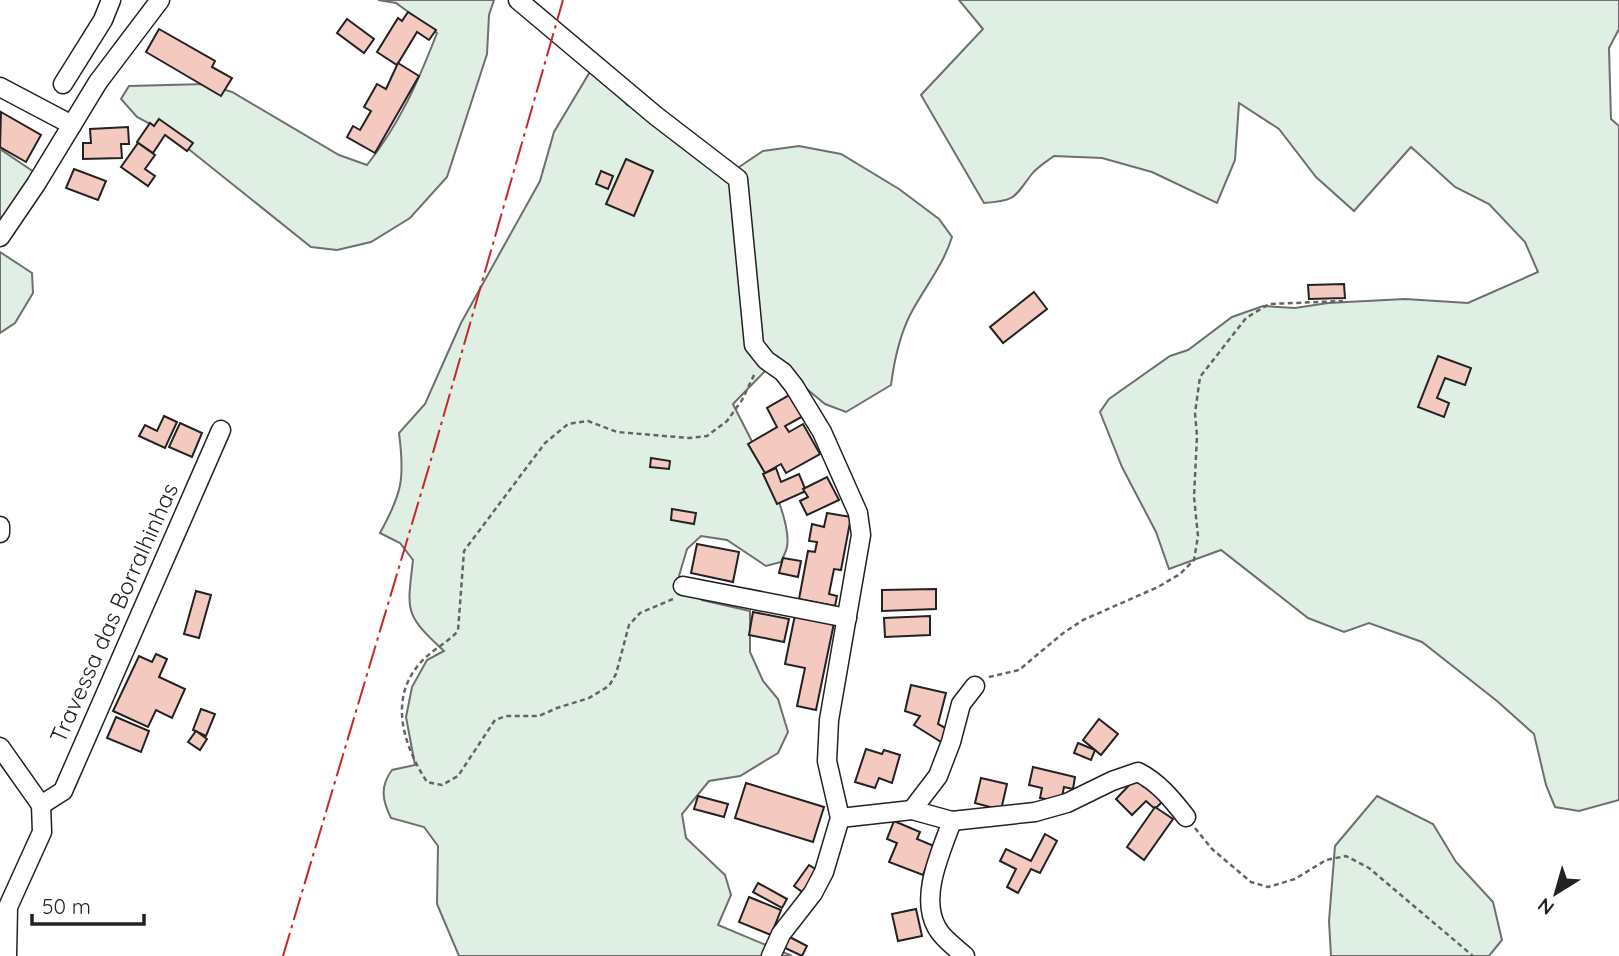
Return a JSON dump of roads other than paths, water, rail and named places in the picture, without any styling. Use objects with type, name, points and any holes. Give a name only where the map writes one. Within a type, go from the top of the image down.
[{"type":"street","points":[[63,83],[103,20],[111,0]]},
{"type":"street","points":[[144,19],[146,0]]},
{"type":"street","points":[[0,237],[99,82],[160,0]]},
{"type":"street","points":[[518,0],[656,116],[738,179],[754,345],[794,386],[822,432],[858,513],[861,534],[829,720],[827,761],[840,818],[824,872],[813,893],[781,934],[771,956]]},
{"type":"street","points":[[0,87],[72,125]]},
{"type":"street","name":"Travessa das Borralhinhas","points":[[41,806],[63,791],[221,430]]},
{"type":"street","points":[[0,526],[0,533]]},
{"type":"street","points":[[683,586],[847,618]]},
{"type":"street","points":[[912,810],[938,776],[961,704],[975,686]]},
{"type":"street","points":[[0,747],[41,806],[42,832],[8,907],[7,956]]},
{"type":"street","points":[[840,818],[912,810],[952,821],[1035,812],[1068,803],[1112,781],[1138,772],[1151,778],[1186,817]]},
{"type":"street","points":[[952,821],[931,883],[933,919],[938,931],[965,956]]}]
